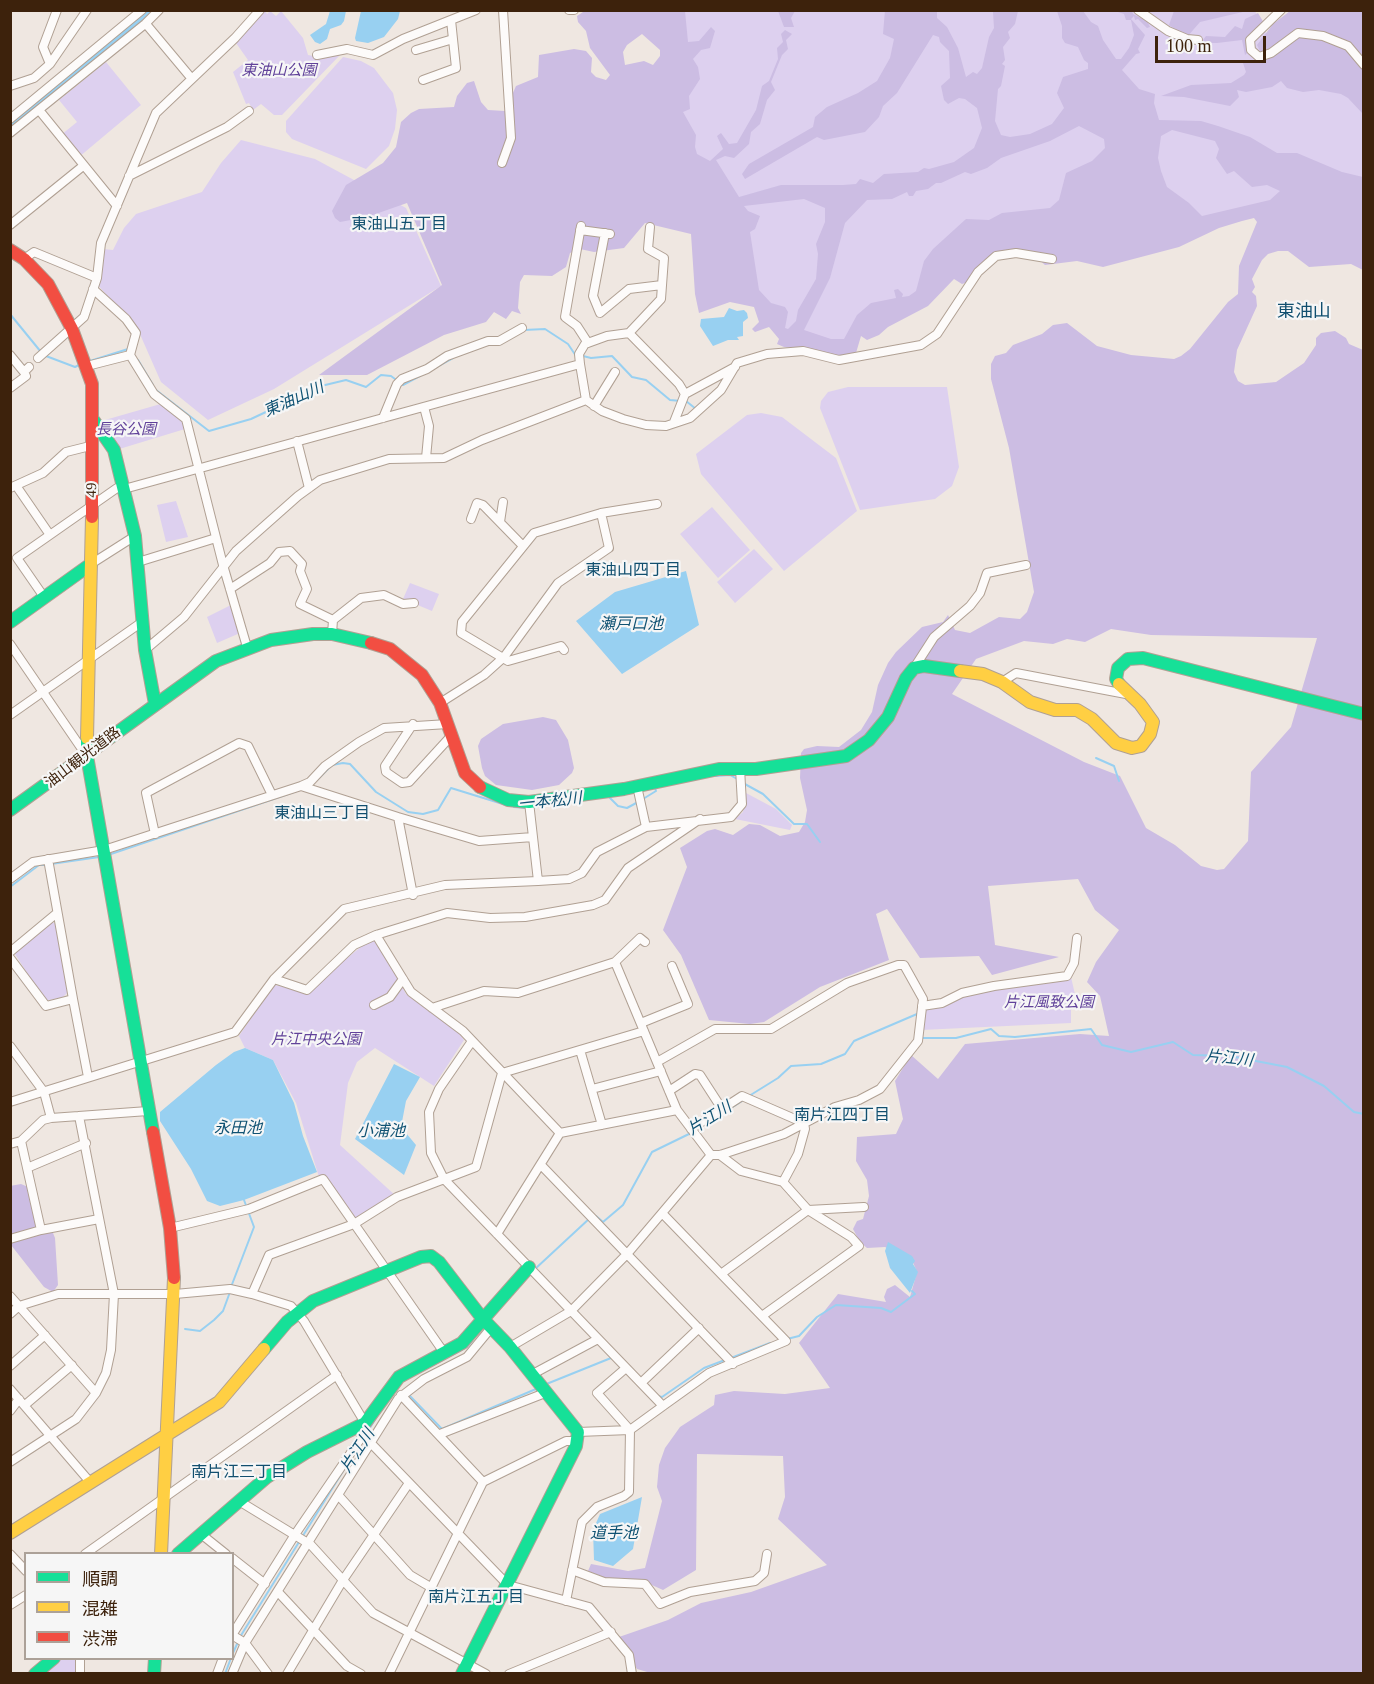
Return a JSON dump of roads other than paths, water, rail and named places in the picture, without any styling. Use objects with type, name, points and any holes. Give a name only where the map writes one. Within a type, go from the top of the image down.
[{"type":"street","points":[[50,64],[43,47],[57,10]]},
{"type":"street","points":[[10,86],[34,78],[50,64],[87,10]]},
{"type":"street","points":[[10,133],[159,10]]},
{"type":"street","points":[[40,356],[84,317],[97,278],[102,243],[156,113],[260,10]]},
{"type":"street","points":[[317,55],[347,49],[373,55],[402,39],[476,10]]},
{"type":"street","points":[[502,163],[511,138],[503,10]]},
{"type":"street","points":[[569,10],[574,10]]},
{"type":"street","points":[[1138,10],[1168,31],[1187,39],[1198,40]]},
{"type":"street","points":[[1281,10],[1250,40],[1251,50],[1259,57],[1271,53],[1298,33],[1323,36],[1348,46],[1364,65]]},
{"type":"street","points":[[10,119],[138,15],[192,79]]},
{"type":"street","points":[[423,80],[456,68],[451,20]]},
{"type":"street","points":[[416,50],[453,39]]},
{"type":"street","points":[[39,110],[117,206]]},
{"type":"street","points":[[129,176],[227,127],[249,111]]},
{"type":"street","points":[[10,225],[83,165]]},
{"type":"street","points":[[650,227],[648,249],[664,258],[662,298],[629,333],[606,336],[588,343],[580,359],[586,400],[602,411],[646,425],[666,426],[690,417],[721,390],[735,366]]},
{"type":"street","points":[[588,343],[577,326],[565,317],[581,228],[608,233],[594,296],[600,313],[629,289],[662,285]]},
{"type":"street","name":"49","points":[[10,250],[24,259],[48,284],[72,329],[92,384],[94,445],[87,756],[170,1228],[175,1294],[161,1552]]},
{"type":"street","points":[[24,259],[34,252],[97,278]]},
{"type":"street","points":[[674,422],[685,395],[737,363],[767,354],[803,351],[839,360],[921,345],[937,334],[978,272],[996,255],[1016,253],[1052,259]]},
{"type":"street","points":[[93,289],[114,307],[136,333],[131,352],[154,394],[186,418],[223,565],[248,646]]},
{"type":"street","points":[[383,418],[399,381],[427,369],[447,356],[488,341],[499,341],[522,328]]},
{"type":"street","points":[[629,333],[680,384],[685,395]]},
{"type":"street","points":[[87,366],[131,352]]},
{"type":"street","points":[[10,355],[27,369],[26,376],[10,388]]},
{"type":"street","points":[[44,597],[17,558],[117,488],[124,489],[424,407],[580,359]]},
{"type":"street","points":[[594,406],[615,372]]},
{"type":"street","points":[[145,650],[184,616],[223,565],[320,480],[389,459],[444,458],[482,440],[586,400]]},
{"type":"street","points":[[424,407],[429,426],[426,458]]},
{"type":"street","points":[[94,421],[114,450],[135,536],[145,650],[155,704]]},
{"type":"street","points":[[297,441],[309,488]]},
{"type":"street","points":[[50,535],[14,488],[43,473],[66,452],[94,445]]},
{"type":"street","points":[[500,522],[503,502]]},
{"type":"street","points":[[471,519],[477,503],[483,505],[523,546]]},
{"type":"street","points":[[564,650],[561,646],[508,661],[461,633],[462,622],[534,533],[601,513],[657,504]]},
{"type":"street","points":[[440,703],[484,675],[504,657],[558,584],[609,548],[601,513]]},
{"type":"street","points":[[10,622],[91,564],[135,536]]},
{"type":"street","points":[[138,562],[216,538]]},
{"type":"street","points":[[230,589],[270,563],[279,552],[290,551],[302,564],[300,571],[307,589],[300,604],[333,620]]},
{"type":"street","points":[[914,668],[934,637],[970,606],[980,593],[987,573],[1026,565]]},
{"type":"street","points":[[332,634],[333,620],[361,598],[384,595],[403,604],[414,603]]},
{"type":"street","points":[[10,715],[142,622]]},
{"type":"street","name":"油山観光道路","points":[[10,810],[216,661],[248,646],[292,635],[332,634],[390,649],[422,675],[440,703],[465,773],[480,787],[508,800],[529,806],[638,790],[719,769],[739,771],[846,756],[869,740],[888,717],[906,678],[914,668]]},
{"type":"street","points":[[10,644],[87,756]]},
{"type":"street","points":[[914,668],[940,667],[982,674],[1002,682],[1030,702],[1055,710],[1077,710],[1092,718],[1116,743],[1131,748],[1141,746],[1150,734],[1153,722],[1140,704],[1127,694],[1116,679],[1118,668],[1128,659],[1143,658],[1364,714]]},
{"type":"street","points":[[1002,682],[1016,673],[1127,694]]},
{"type":"street","points":[[10,879],[33,862],[49,863],[104,855],[155,834],[301,787],[310,782],[324,766],[384,728],[413,724],[450,730],[409,782],[402,783],[386,772],[385,766],[413,724]]},
{"type":"street","points":[[155,834],[146,793],[239,743],[248,746],[272,795]]},
{"type":"street","points":[[10,1102],[235,1032],[274,979],[344,909],[412,895],[445,885],[569,879],[582,873],[597,852],[646,827],[731,817],[741,804],[739,771]]},
{"type":"street","points":[[301,787],[479,841],[533,837]]},
{"type":"street","points":[[638,790],[646,827]]},
{"type":"street","points":[[529,806],[538,881]]},
{"type":"street","points":[[398,817],[412,895]]},
{"type":"street","points":[[274,979],[307,990],[354,945],[376,935],[447,914],[490,918],[525,916],[593,905],[605,900],[628,868],[700,819]]},
{"type":"street","points":[[49,863],[88,1077]]},
{"type":"street","points":[[10,952],[57,913]]},
{"type":"street","points":[[376,935],[411,992],[472,1041],[560,1133]]},
{"type":"street","points":[[432,1008],[484,991],[518,993],[615,962],[640,938],[645,942]]},
{"type":"street","points":[[922,1006],[942,1003],[962,993],[994,986],[1067,976],[1074,963],[1077,938]]},
{"type":"street","points":[[10,958],[46,1006],[72,999]]},
{"type":"street","points":[[615,962],[676,1110],[697,1137],[716,1155],[741,1171],[783,1182],[808,1210],[852,1237],[859,1246],[762,1316]]},
{"type":"street","points":[[510,1347],[571,1311],[628,1254],[662,1213],[716,1155],[784,1134],[835,1107],[859,1100],[880,1089],[918,1041],[923,999],[919,988],[904,965],[897,965],[847,983],[771,1029],[715,1029],[657,1062]]},
{"type":"street","points":[[502,1073],[580,1050],[642,1027],[688,1004],[671,970]]},
{"type":"street","points":[[374,1005],[390,997],[403,980]]},
{"type":"street","points":[[472,1041],[439,1089],[429,1112],[431,1153],[444,1179],[626,1368],[643,1381],[663,1406]]},
{"type":"street","points":[[10,1046],[44,1092],[51,1118]]},
{"type":"street","points":[[580,1050],[602,1125]]},
{"type":"street","points":[[592,1089],[661,1071]]},
{"type":"street","points":[[252,1294],[269,1255],[354,1224],[397,1197],[476,1167],[502,1073]]},
{"type":"street","points":[[669,1091],[695,1074],[700,1075],[722,1109]]},
{"type":"street","points":[[691,1129],[722,1109],[748,1098],[804,1124]]},
{"type":"street","points":[[497,1234],[560,1133],[676,1110]]},
{"type":"street","points":[[10,1143],[21,1141],[43,1120],[51,1118],[148,1111]]},
{"type":"street","points":[[10,1462],[76,1419],[96,1393],[106,1373],[111,1350],[114,1294],[79,1116]]},
{"type":"street","points":[[783,1182],[798,1154],[805,1129],[804,1124]]},
{"type":"street","points":[[21,1141],[41,1230]]},
{"type":"street","points":[[27,1168],[86,1143]]},
{"type":"street","points":[[542,1165],[731,1361]]},
{"type":"street","points":[[170,1228],[249,1209],[323,1179],[445,1354]]},
{"type":"street","points":[[721,1274],[808,1210],[864,1207]]},
{"type":"street","points":[[388,1674],[483,1482],[578,1436],[630,1430],[709,1373],[731,1361],[784,1339],[662,1213]]},
{"type":"street","points":[[10,1239],[41,1230],[99,1219]]},
{"type":"street","points":[[10,1533],[90,1482],[169,1436],[219,1402],[297,1312],[313,1302],[421,1257],[431,1256],[439,1262],[488,1324],[510,1347],[578,1436]]},
{"type":"street","points":[[232,1674],[245,1642],[404,1392],[467,1357],[488,1324],[533,1271]]},
{"type":"street","points":[[10,1314],[19,1306],[58,1294],[175,1294],[231,1289],[291,1306],[337,1375],[371,1443],[508,1584],[589,1607],[629,1655],[632,1674]]},
{"type":"street","points":[[10,1296],[96,1393]]},
{"type":"street","points":[[234,1632],[296,1533],[399,1377],[445,1354],[488,1324]]},
{"type":"street","points":[[643,1381],[699,1328]]},
{"type":"street","points":[[10,1366],[45,1335]]},
{"type":"street","points":[[440,1434],[539,1386],[598,1339]]},
{"type":"street","points":[[10,1411],[72,1365]]},
{"type":"street","points":[[566,1601],[582,1522],[597,1507],[624,1496],[628,1492],[630,1430],[597,1393],[626,1368]]},
{"type":"street","points":[[88,1552],[337,1375]]},
{"type":"street","points":[[10,1389],[90,1482]]},
{"type":"street","points":[[404,1392],[483,1482]]},
{"type":"street","points":[[180,1552],[267,1477],[307,1452],[364,1429]]},
{"type":"street","points":[[465,1668],[508,1584],[578,1436]]},
{"type":"street","points":[[286,1674],[343,1580],[409,1483]]},
{"type":"street","points":[[339,1496],[410,1575],[432,1588]]},
{"type":"street","points":[[239,1501],[296,1533],[309,1543],[374,1613],[465,1668],[486,1674]]},
{"type":"street","points":[[201,1534],[224,1552]]},
{"type":"street","points":[[10,1554],[24,1569]]},
{"type":"street","points":[[572,1570],[604,1582],[645,1584],[660,1605],[690,1592],[755,1581],[764,1573],[767,1554]]},
{"type":"street","points":[[234,1560],[265,1584]]},
{"type":"street","points":[[278,1592],[347,1666],[361,1674]]},
{"type":"street","points":[[10,1605],[24,1595]]},
{"type":"street","points":[[509,1674],[611,1632]]},
{"type":"street","points":[[234,1635],[245,1642],[268,1674]]},
{"type":"street","points":[[39,1672],[53,1660]]},
{"type":"street","points":[[217,1674],[223,1660]]},
{"type":"water","points":[[361,10],[400,11],[398,19],[384,37],[368,43],[356,41],[355,38]]},
{"type":"water","points":[[330,11],[346,11],[344,21],[341,25],[330,29],[327,39],[320,44],[315,42],[310,35],[326,24]]},
{"type":"water","points":[[729,308],[737,311],[744,310],[747,313],[748,318],[743,322],[743,336],[737,337],[739,340],[728,340],[713,346],[700,326],[701,319],[724,317]]},
{"type":"water","name":"瀬戸口池","points":[[686,571],[699,625],[622,674],[576,621],[615,592]]},
{"type":"water","name":"永田池","points":[[245,1048],[273,1060],[294,1103],[303,1136],[317,1172],[244,1200],[220,1206],[207,1201],[191,1169],[160,1121],[160,1112],[216,1065],[234,1052]]},
{"type":"water","name":"小浦池","points":[[394,1064],[420,1077],[406,1101],[401,1127],[416,1145],[404,1175],[355,1139]]},
{"type":"water","points":[[888,1242],[912,1256],[915,1261],[913,1264],[918,1272],[910,1293],[890,1268],[885,1251]]},
{"type":"water","name":"道手池","points":[[642,1497],[633,1549],[613,1566],[594,1560],[593,1530],[600,1514]]},
{"type":"waterway","points":[[10,126],[151,10]]},
{"type":"waterway","name":"東油山川","points":[[10,314],[41,352]]},
{"type":"waterway","name":"東油山川","points":[[524,330],[545,329],[568,344],[576,356]]},
{"type":"waterway","name":"東油山川","points":[[90,361],[128,349]]},
{"type":"waterway","name":"東油山川","points":[[46,356],[75,367],[79,365]]},
{"type":"waterway","name":"東油山川","points":[[583,356],[591,358],[612,356],[632,377],[646,380],[670,400],[681,401]]},
{"type":"waterway","name":"東油山川","points":[[156,390],[209,431],[251,419],[321,386],[346,380],[366,387],[381,375],[391,376],[403,385],[453,358]]},
{"type":"waterway","name":"東油山川","points":[[138,360],[153,385]]},
{"type":"waterway","name":"東油山川","points":[[686,401],[696,409]]},
{"type":"waterway","points":[[1096,758],[1114,766],[1119,781]]},
{"type":"waterway","name":"一本松川","points":[[317,780],[332,765],[343,763],[350,764],[376,792],[408,812],[423,814],[438,810],[451,788],[506,805]]},
{"type":"waterway","name":"一本松川","points":[[716,776],[730,775],[739,780]]},
{"type":"waterway","name":"一本松川","points":[[743,783],[763,794],[794,824],[807,824],[820,842]]},
{"type":"waterway","name":"一本松川","points":[[643,799],[656,791],[655,788]]},
{"type":"waterway","name":"一本松川","points":[[108,855],[300,790]]},
{"type":"waterway","name":"一本松川","points":[[608,796],[618,806],[627,808],[638,802]]},
{"type":"waterway","name":"一本松川","points":[[514,807],[526,808]]},
{"type":"waterway","name":"一本松川","points":[[51,864],[99,857]]},
{"type":"waterway","name":"一本松川","points":[[10,887],[39,865],[46,865]]},
{"type":"waterway","name":"片江川","points":[[749,1096],[778,1078],[791,1066],[821,1064],[845,1054],[854,1041],[917,1014]]},
{"type":"waterway","name":"片江川","points":[[920,1038],[956,1038],[991,1029],[999,1036],[1015,1037],[1091,1029],[1102,1045],[1131,1052],[1173,1042],[1193,1055],[1230,1056],[1287,1067],[1324,1086],[1354,1112],[1364,1114]]},
{"type":"waterway","name":"片江川","points":[[714,1119],[742,1101]]},
{"type":"waterway","name":"片江川","points":[[596,1216],[603,1222],[623,1205],[652,1152],[691,1133]]},
{"type":"waterway","points":[[231,1287],[254,1227],[244,1200]]},
{"type":"waterway","name":"片江川","points":[[535,1269],[590,1218]]},
{"type":"waterway","points":[[787,1339],[799,1336],[817,1317],[836,1305],[881,1308],[891,1312],[915,1294],[912,1291]]},
{"type":"waterway","points":[[185,1329],[200,1331],[214,1320],[223,1311],[230,1292]]},
{"type":"waterway","name":"片江川","points":[[431,1366],[467,1347],[472,1341]]},
{"type":"waterway","points":[[731,1358],[770,1343]]},
{"type":"waterway","points":[[544,1385],[611,1358]]},
{"type":"waterway","points":[[658,1396],[662,1397],[704,1368],[725,1360]]},
{"type":"waterway","points":[[409,1395],[442,1429],[536,1389]]},
{"type":"waterway","name":"片江川","points":[[240,1637],[381,1410]]},
{"type":"waterway","name":"片江川","points":[[234,1651],[238,1642]]},
{"type":"waterway","name":"片江川","points":[[225,1674],[230,1660]]},
{"type":"district","name":"東油山五丁目","points":[[399,225]]},
{"type":"district","name":"東油山","points":[[1304,312]]},
{"type":"district","name":"東油山四丁目","points":[[633,571]]},
{"type":"district","name":"東油山三丁目","points":[[322,814]]},
{"type":"district","name":"南片江四丁目","points":[[842,1116]]},
{"type":"district","name":"南片江三丁目","points":[[239,1473]]},
{"type":"district","name":"南片江五丁目","points":[[476,1598]]},
{"type":"park label","name":"東油山公園","points":[[279,71]]},
{"type":"park label","name":"長谷公園","points":[[126,430]]},
{"type":"park label","name":"片江風致公園","points":[[1049,1003]]},
{"type":"park label","name":"片江中央公園","points":[[316,1040]]}]
